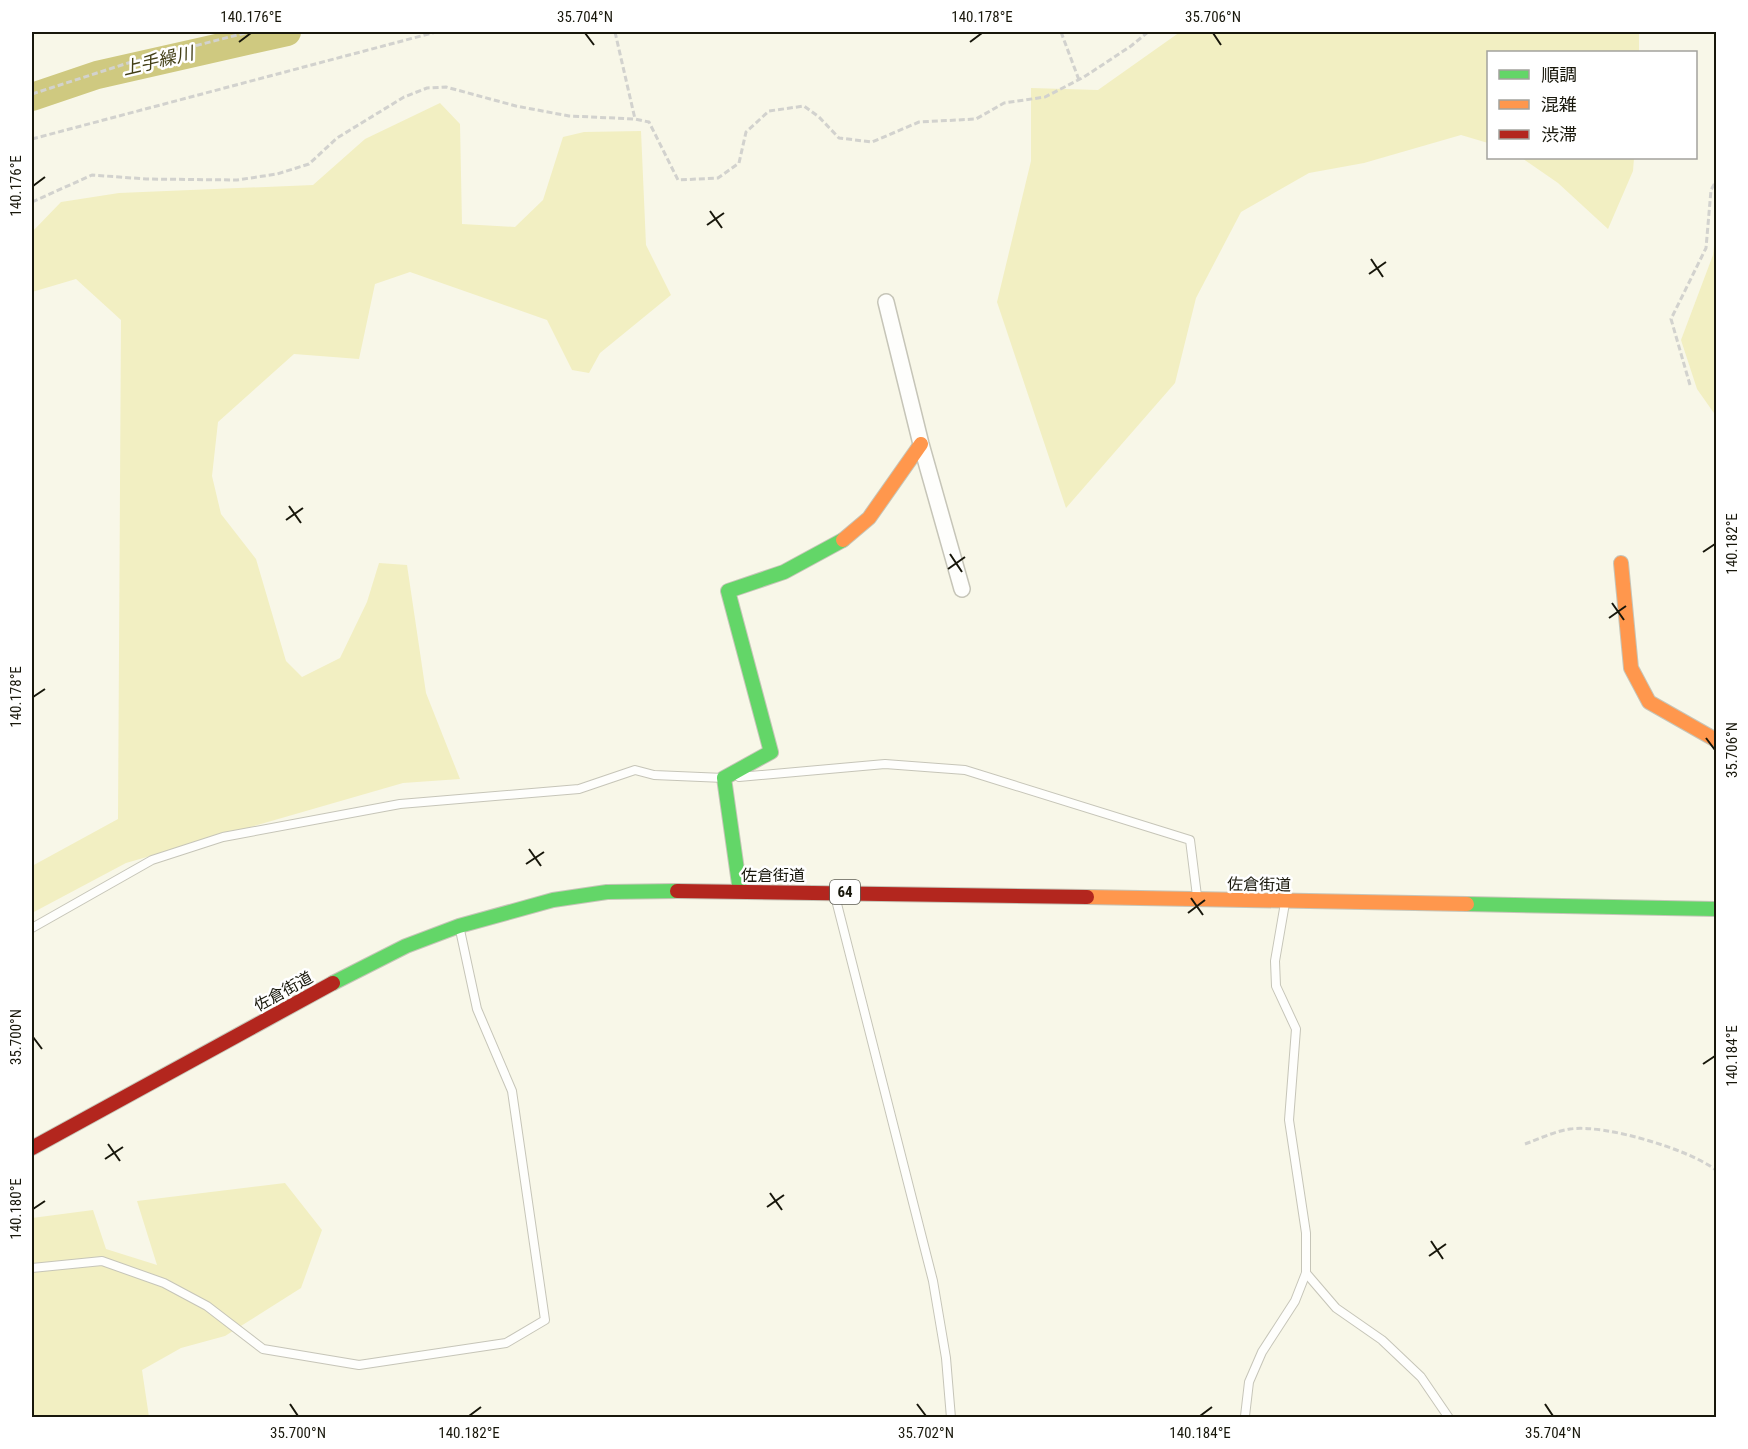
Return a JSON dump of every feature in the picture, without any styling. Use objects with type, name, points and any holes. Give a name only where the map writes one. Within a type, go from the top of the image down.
[{"type":"main road","points":[[740,891],[724,778],[771,752],[728,591],[784,573],[839,543],[869,518],[921,444]]},
{"type":"main road","points":[[1622,563],[1631,668],[1649,702],[1716,740]]},
{"type":"main road","name":"佐倉街道","points":[[32,1148],[337,981],[406,946],[459,926],[554,900],[607,892],[834,892],[1716,909]]},
{"type":"street","points":[[886,302],[921,444],[962,589]]},
{"type":"lane","points":[[32,928],[152,860],[223,837],[400,804],[579,789],[634,770],[654,775],[724,778],[885,764],[965,770],[1190,840],[1198,900]]},
{"type":"lane","points":[[834,892],[933,1281],[946,1358],[951,1418]]},
{"type":"lane","points":[[1245,1416],[1249,1382],[1262,1352],[1294,1301],[1306,1273],[1306,1233],[1289,1120],[1296,1029],[1276,986],[1275,961],[1285,902]]},
{"type":"lane","points":[[32,1268],[102,1261],[164,1282],[207,1306],[263,1349],[359,1365],[506,1343],[545,1320],[512,1091],[477,1009],[459,926]]},
{"type":"lane","points":[[1306,1273],[1336,1308],[1382,1340],[1421,1377],[1449,1418]]},
{"type":"path","points":[[32,94],[128,63],[249,32]]},
{"type":"path","points":[[32,139],[436,32]]},
{"type":"path","points":[[615,32],[635,119]]},
{"type":"path","points":[[1062,32],[1079,80]]},
{"type":"path","points":[[32,202],[92,175],[146,179],[237,180],[277,174],[309,164],[337,138],[404,97],[427,88],[446,87],[516,106],[570,116],[635,119],[649,122],[678,180],[718,178],[739,163],[746,132],[769,111],[804,106],[819,117],[839,138],[872,142],[919,122],[976,119],[1004,103],[1045,97],[1079,80],[1148,32]]},
{"type":"path","points":[[1690,385],[1671,319],[1706,248],[1711,190],[1716,181]]},
{"type":"path","points":[[1525,1144],[1569,1129],[1601,1131],[1658,1144],[1705,1162],[1716,1170]]},
{"type":"shaded area","points":[[1180,32],[1639,32],[1639,51],[1487,51],[1487,143],[1461,135],[1364,163],[1309,173],[1241,212],[1196,298],[1175,383],[1066,508],[997,302],[1031,161],[1031,88],[1098,90]]},
{"type":"shaded area","points":[[440,103],[460,124],[462,224],[515,227],[543,200],[563,137],[584,132],[641,131],[646,245],[671,295],[600,353],[589,373],[572,370],[547,320],[410,272],[375,284],[359,359],[294,354],[218,422],[212,476],[221,514],[256,559],[286,661],[302,677],[340,658],[367,602],[379,563],[407,565],[426,693],[460,779],[403,783],[126,863],[32,913],[32,866],[118,819],[121,320],[76,279],[32,292],[32,232],[61,202],[119,193],[313,185],[365,139]]},
{"type":"shaded area","points":[[1523,159],[1634,159],[1633,171],[1608,229],[1558,183]]},
{"type":"shaded area","points":[[1716,226],[1716,416],[1697,389],[1681,340],[1713,255]]},
{"type":"shaded area","points":[[285,1183],[322,1230],[301,1288],[225,1336],[181,1348],[142,1370],[149,1417],[32,1418],[32,1218],[93,1210],[106,1249],[157,1265],[137,1201]]},
{"type":"waterway","name":"上手繰川","points":[[32,97],[97,75],[287,32]]},
{"type":"traffic: fast","points":[[740,891],[724,778],[771,752],[728,591],[784,572],[843,540]]},
{"type":"traffic: fast","points":[[333,983],[406,946],[459,926],[553,900],[607,892],[677,891]]},
{"type":"traffic: fast","points":[[1467,904],[1716,909]]},
{"type":"traffic: slow","points":[[843,540],[869,518],[921,444]]},
{"type":"traffic: slow","points":[[1621,563],[1631,668],[1649,702],[1716,740]]},
{"type":"traffic: slow","points":[[1087,897],[1467,904]]},
{"type":"traffic: jam","points":[[677,891],[1087,897]]},
{"type":"traffic: jam","points":[[32,1148],[333,983]]}]
